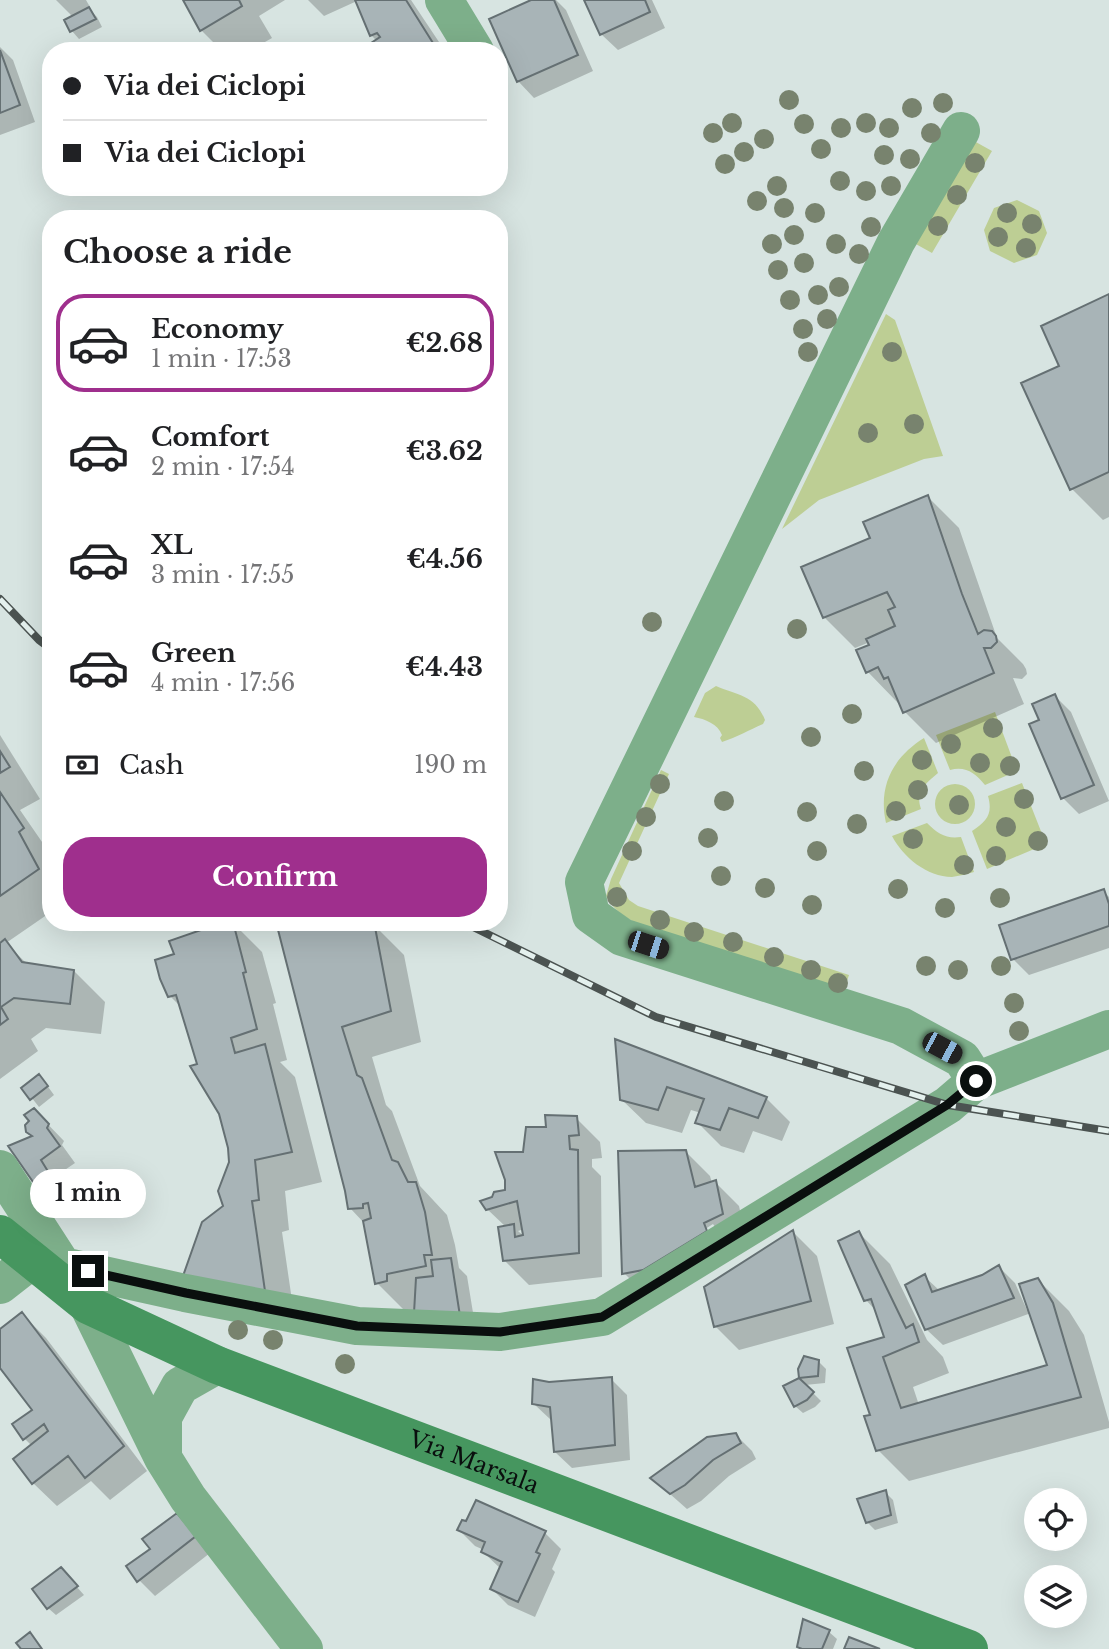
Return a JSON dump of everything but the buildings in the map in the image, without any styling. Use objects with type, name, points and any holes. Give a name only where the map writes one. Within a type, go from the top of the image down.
[{"type":"main road","name":"Via Marsala","points":[[0,1234],[44,1263],[88,1305],[217,1365],[969,1649]]},
{"type":"street","points":[[458,4],[472,42]]},
{"type":"street","points":[[961,131],[896,242],[584,883],[591,915],[622,937],[901,1026],[962,1059],[976,1081]]},
{"type":"street","points":[[0,1284],[44,1263],[357,1326],[500,1332],[602,1317],[947,1105],[976,1081],[1109,1028]]},
{"type":"street","points":[[0,1169],[44,1263]]},
{"type":"street","points":[[88,1305],[163,1458],[188,1498],[304,1649]]},
{"type":"street","points":[[163,1458],[163,1417],[180,1386],[217,1365]]},
{"type":"green space","points":[[974,141],[992,151],[932,253],[914,243]]},
{"type":"green space","points":[[1017,200],[1039,211],[1047,233],[1037,255],[1014,263],[990,251],[984,230],[994,208]]},
{"type":"green space","points":[[886,314],[895,320],[943,456],[924,459],[819,500],[782,529]]},
{"type":"green space","points":[[716,686],[751,701],[761,712],[765,720],[763,724],[722,742],[722,735],[714,725],[694,717],[705,693]]},
{"type":"green space","points":[[995,712],[1017,771],[985,785],[970,772],[950,770],[936,735]]},
{"type":"green space","points":[[924,738],[938,773],[920,793],[921,809],[886,823],[884,797],[890,775],[903,755]]},
{"type":"green space","points":[[661,770],[669,774],[619,883],[629,900],[638,906],[849,975],[843,993],[634,922],[612,904],[606,896],[611,879]]},
{"type":"green space","points":[[1022,783],[1046,844],[987,869],[972,831],[988,817],[988,796]]},
{"type":"green space","points":[[955,784],[963,785],[969,790],[974,796],[974,812],[969,818],[963,823],[955,824],[947,823],[941,818],[936,812],[935,804],[936,796],[941,790],[947,785]]},
{"type":"green space","points":[[927,823],[942,835],[961,837],[974,872],[952,877],[934,874],[909,858],[892,836]]},
{"type":"railway","points":[[0,599],[42,642]]},
{"type":"railway","points":[[481,931],[656,1017],[948,1105],[1109,1131]]},
{"type":"route","points":[[88,1271],[357,1326],[500,1332],[602,1317],[947,1105],[976,1081]]}]
